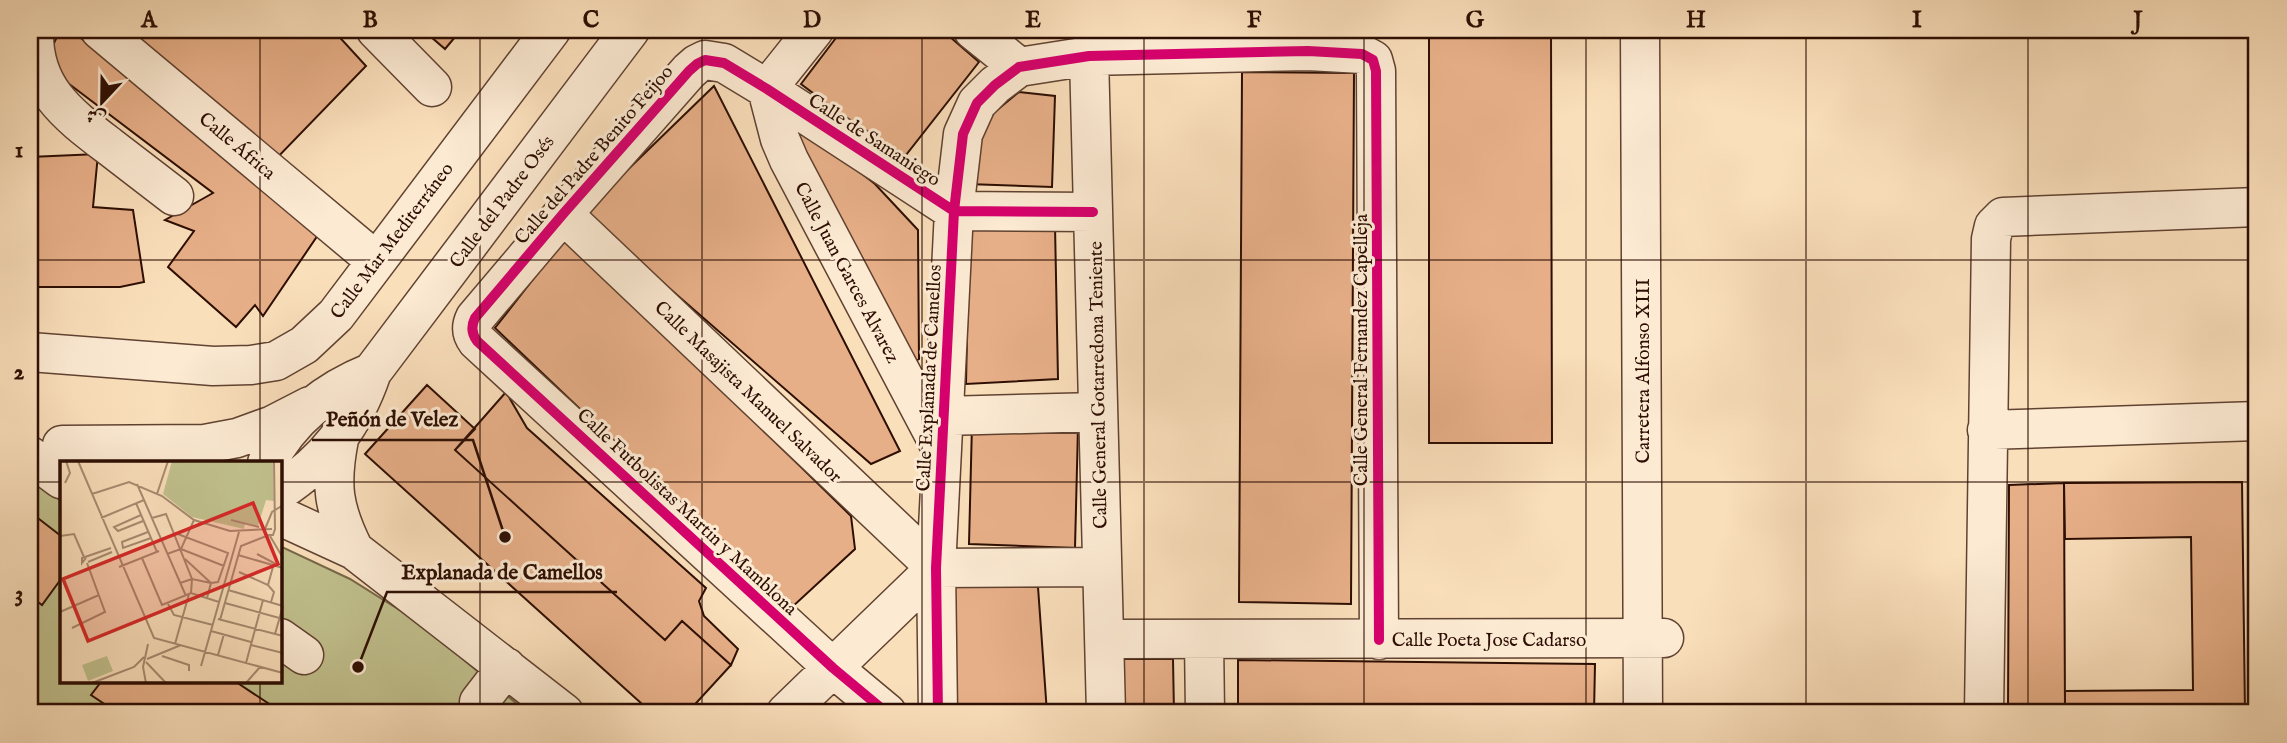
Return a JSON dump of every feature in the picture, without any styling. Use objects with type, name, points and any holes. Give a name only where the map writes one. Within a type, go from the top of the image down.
[{"type":"street","points":[[34,30],[35,59],[45,85],[68,115],[174,196]]},
{"type":"street","name":"Calle África","points":[[100,30],[376,261]]},
{"type":"street","points":[[376,30],[432,87]]},
{"type":"street","name":"Calle Mar Mediterráneo","points":[[38,359],[251,365],[276,361],[304,345],[336,315],[551,30]]},
{"type":"street","name":"Calle del Padre Osés","points":[[282,489],[321,460],[339,439],[358,407],[372,372],[630,30]]},
{"type":"street","points":[[767,89],[814,30]]},
{"type":"street","points":[[973,30],[1033,64],[1080,43],[1308,40]]},
{"type":"street","name":"Carretera Alfonso XIII","points":[[1640,30],[1653,638],[1665,713]]},
{"type":"street","name":"Carretera Alfonso XIII","points":[[1643,713],[1653,638],[1663,30]]},
{"type":"street","name":"Calle General Fernandez Capelleja","points":[[1308,40],[1362,54],[1373,60],[1375,65],[1379,640]]},
{"type":"street","name":"Calle General Gotarredona Teniente","points":[[1080,43],[1093,212],[1106,713]]},
{"type":"street","name":"Calle del Padre Benito Feijoo","points":[[472,330],[475,318],[563,214],[697,64],[705,60],[724,63],[767,89]]},
{"type":"street","name":"Calle Explanada de Camellos","points":[[938,713],[936,568],[954,211],[963,134],[977,103],[995,85],[1033,64]]},
{"type":"street","name":"Calle de Samaniego","points":[[767,89],[954,211]]},
{"type":"street","name":"Calle Juan Garces Alvarez","points":[[767,89],[780,139],[789,160],[943,433]]},
{"type":"street","points":[[1984,713],[1991,232],[2003,217],[2257,207]]},
{"type":"street","points":[[954,211],[1093,212]]},
{"type":"street","name":"Calle Masajista Manuel Salvador","points":[[563,214],[936,568]]},
{"type":"street","name":"Calle Futbolistas Martin y Mamblona","points":[[472,330],[477,341],[833,668],[887,713]]},
{"type":"street","name":"Calle del Padre Osés","points":[[46,454],[205,444],[237,438],[274,425],[351,380],[372,372]]},
{"type":"street","name":"Calle del Padre Osés","points":[[268,461],[280,441],[310,406]]},
{"type":"street","points":[[943,433],[1098,412]]},
{"type":"street","points":[[1987,430],[2257,421]]},
{"type":"street","name":"Calle del Padre Osés","points":[[339,439],[333,467],[334,496],[341,524],[354,550]]},
{"type":"street","points":[[46,454],[105,461]]},
{"type":"street","points":[[282,517],[354,550],[564,713]]},
{"type":"street","points":[[786,713],[936,568],[1102,567]]},
{"type":"street","name":"Calle Poeta Jose Cadarso","points":[[1104,639],[1653,638]]},
{"type":"street","points":[[1204,640],[1205,713]]},
{"type":"street","points":[[479,702],[506,667]]},
{"type":"green space","points":[[36,483],[60,500],[60,684],[282,684],[282,547],[350,579],[417,621],[528,713],[30,713],[30,492]]},
{"type":"building","points":[[60,30],[71,30],[320,232],[263,316],[255,305],[236,327],[168,267],[194,231],[165,220],[213,193],[44,65]]},
{"type":"building","points":[[112,30],[333,30],[366,66],[274,161]]},
{"type":"building","points":[[423,30],[461,30],[445,49]]},
{"type":"building","points":[[842,30],[942,30],[979,62],[902,160],[801,84]]},
{"type":"building","points":[[1429,30],[1551,30],[1552,443],[1429,443]]},
{"type":"building","points":[[1242,72],[1354,73],[1351,604],[1239,602]]},
{"type":"building","points":[[714,86],[900,451],[871,464],[583,213]]},
{"type":"building","points":[[1019,92],[1055,96],[1052,187],[967,184],[968,134]]},
{"type":"building","points":[[801,126],[875,184],[918,230],[919,359],[904,368],[792,129]]},
{"type":"building","points":[[98,154],[93,207],[133,210],[144,282],[120,287],[30,287],[30,157]]},
{"type":"building","points":[[1055,225],[1058,379],[966,384],[969,228]]},
{"type":"building","points":[[566,237],[851,516],[855,549],[790,609],[495,328]]},
{"type":"building","points":[[427,385],[475,429],[455,450],[665,640],[682,621],[731,665],[687,713],[652,713],[365,454]]},
{"type":"building","points":[[506,392],[527,428],[706,588],[699,601],[704,616],[738,649],[731,665],[682,621],[665,640],[455,450]]},
{"type":"building","points":[[972,424],[1078,427],[1075,548],[969,544]]},
{"type":"building","points":[[2242,482],[2245,713],[2065,713],[2065,691],[2193,690],[2191,537],[2065,539],[2064,483]]},
{"type":"building","points":[[2064,483],[2065,713],[2008,713],[2009,485]]},
{"type":"building","points":[[30,512],[60,535],[60,580],[42,605],[30,596]]},
{"type":"building","points":[[951,586],[1038,587],[1047,713],[953,713]]},
{"type":"building","points":[[1121,659],[1173,659],[1174,713],[1121,713]]},
{"type":"building","points":[[1238,660],[1595,664],[1594,713],[1238,713]]},
{"type":"building","points":[[99,684],[239,684],[283,713],[118,713],[91,695]]},
{"type":"cycle path","points":[[938,713],[936,568],[954,211],[963,134],[977,103],[1019,67],[1089,56],[1308,51],[1362,54],[1373,60],[1376,71],[1379,640]]},
{"type":"cycle path","points":[[887,713],[833,668],[477,341],[472,327],[475,318],[689,71],[705,60],[724,63],[767,89],[954,211],[1093,212]]},
{"type":"place","name":"Peñón de Velez","points":[[505,537]]},
{"type":"place","name":"Explanada de Camellos","points":[[358,667]]}]
